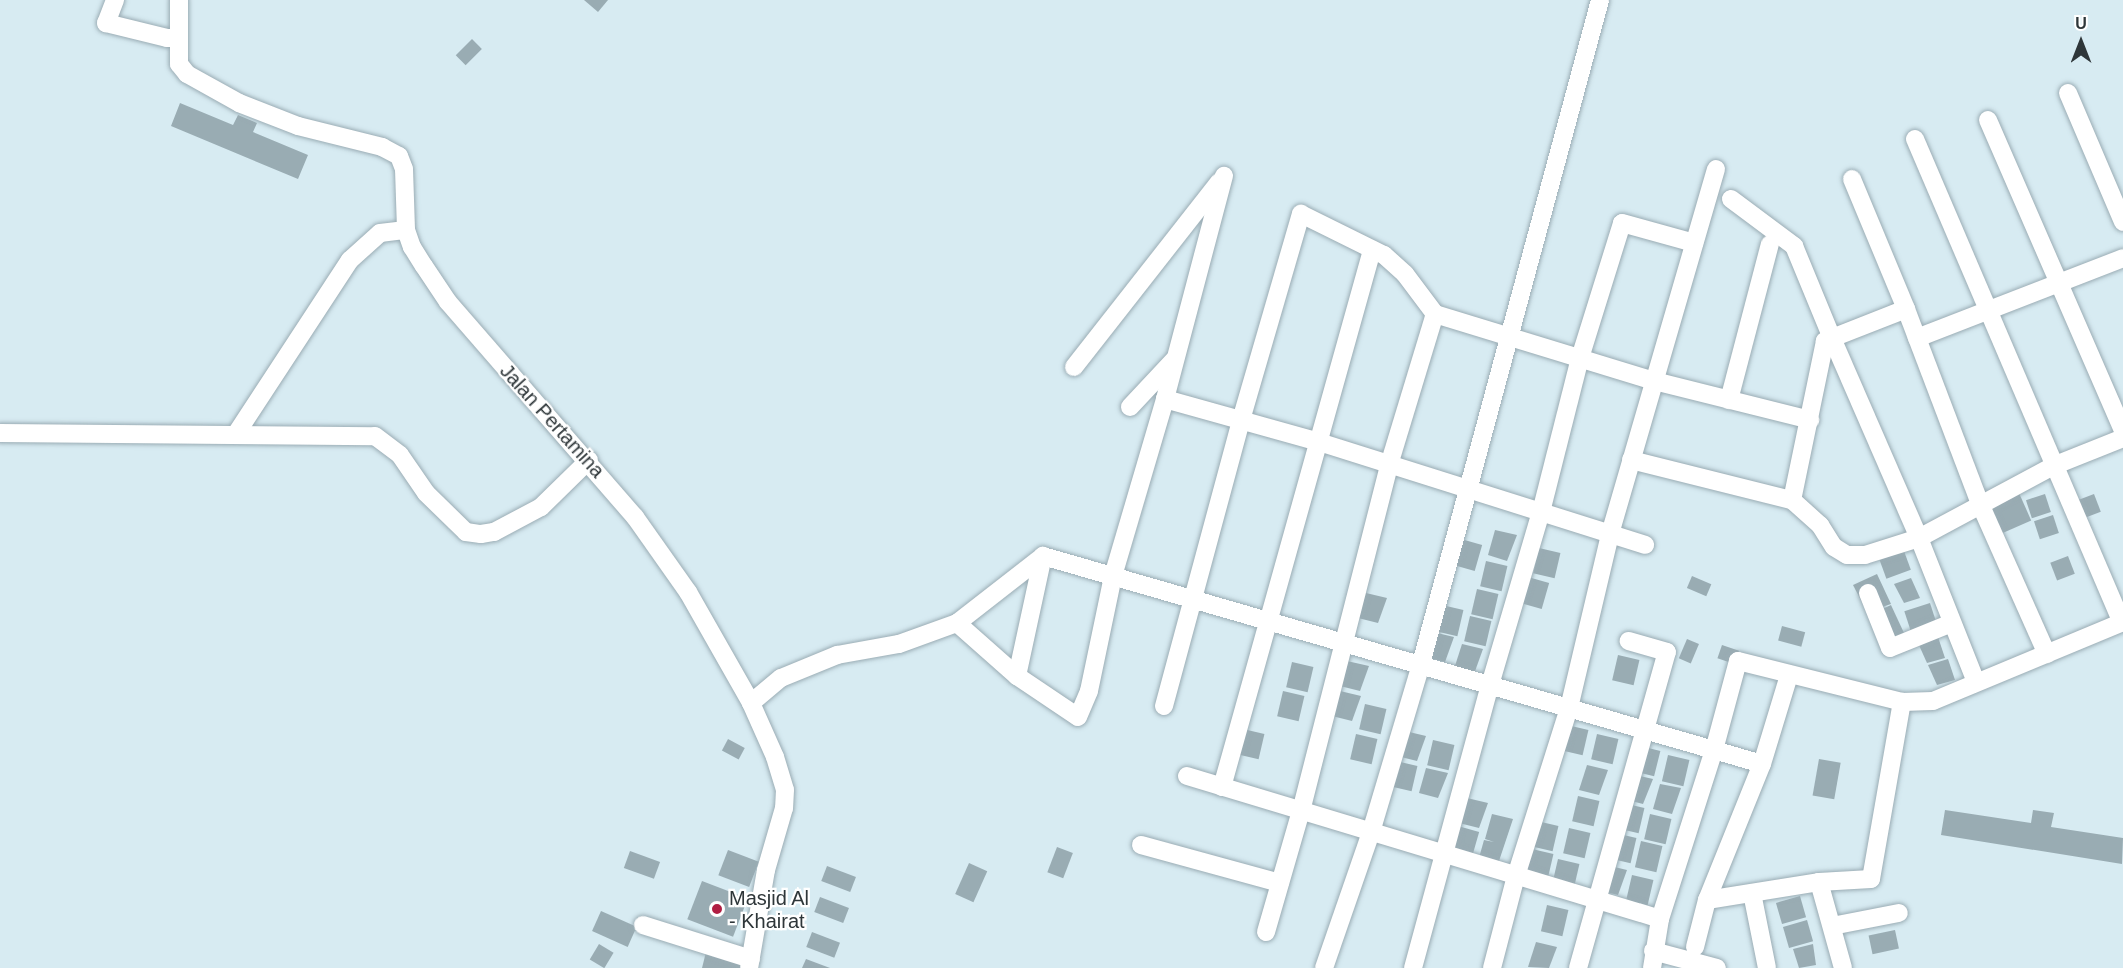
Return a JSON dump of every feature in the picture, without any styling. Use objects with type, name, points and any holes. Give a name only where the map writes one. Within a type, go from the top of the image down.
[{"type":"street","points":[[115,0],[106,23],[167,38],[178,38]]},
{"type":"street","name":"Jalan Pertamina","points":[[179,0],[178,38],[181,69],[239,103],[298,126],[350,138],[395,152],[403,163],[406,230],[412,247],[448,302],[528,395],[589,460],[658,545],[751,703],[775,757],[785,790],[784,808],[766,870],[750,964]]},
{"type":"street","points":[[1324,968],[1371,832],[1421,664],[1600,0]]},
{"type":"street","points":[[2068,93],[2123,222]]},
{"type":"street","points":[[1988,120],[2123,431]]},
{"type":"street","points":[[1717,968],[1652,960],[1660,919],[1714,750],[1738,661],[1902,702],[1933,701],[2122,622],[2053,466],[1915,139]]},
{"type":"street","points":[[1492,968],[1516,876],[1569,708],[1610,534],[1716,170]]},
{"type":"street","points":[[957,623],[1017,676],[1078,717],[1089,691],[1113,576],[1165,399],[1224,176],[1074,368]]},
{"type":"street","points":[[1852,179],[1906,309],[1981,506],[2047,654]]},
{"type":"street","points":[[1731,199],[1794,246],[1919,538],[1976,682]]},
{"type":"street","points":[[1164,705],[1241,420],[1301,214],[1384,255],[1405,274],[1435,314],[1654,381],[1810,420]]},
{"type":"street","points":[[1413,968],[1490,685],[1541,512],[1580,358],[1622,223],[1694,243]]},
{"type":"street","points":[[236,434],[350,260],[380,233],[406,230]]},
{"type":"street","points":[[1729,400],[1770,244]]},
{"type":"street","points":[[1222,787],[1372,250]]},
{"type":"street","points":[[1917,338],[2123,258]]},
{"type":"street","points":[[1792,500],[1825,342],[1906,309]]},
{"type":"street","points":[[1266,932],[1301,811],[1389,465],[1435,314]]},
{"type":"street","points":[[1130,407],[1176,357]]},
{"type":"street","points":[[1165,399],[1319,442],[1646,545]]},
{"type":"street","points":[[0,433],[375,436],[400,455],[426,493],[466,532],[481,534],[494,532],[541,507],[589,460]]},
{"type":"street","points":[[1631,460],[1792,500],[1820,525],[1834,547],[1847,555],[1865,555],[1919,538],[2053,466],[2123,438]]},
{"type":"street","points":[[1043,556],[1762,764]]},
{"type":"street","points":[[751,703],[781,678],[837,655],[899,644],[957,623],[1043,556]]},
{"type":"street","points":[[1017,676],[1043,556]]},
{"type":"street","points":[[1868,593],[1890,648],[1952,623]]},
{"type":"street","points":[[1578,968],[1667,652],[1629,642]]},
{"type":"street","points":[[1695,947],[1707,900],[1762,764],[1789,675]]},
{"type":"street","points":[[1707,900],[1819,882],[1871,879],[1902,702]]},
{"type":"street","points":[[1187,776],[1660,919]]},
{"type":"street","points":[[1141,845],[1280,883]]},
{"type":"street","points":[[1819,882],[1843,968]]},
{"type":"street","points":[[1752,893],[1767,968]]},
{"type":"street","points":[[1832,926],[1899,913]]},
{"type":"street","points":[[643,925],[750,964]]},
{"type":"building","points":[[584,0],[608,0],[598,12]]},
{"type":"building","points":[[472,39],[482,49],[466,65],[456,55]]},
{"type":"building","points":[[180,103],[233,125],[238,115],[257,123],[253,132],[308,155],[298,179],[171,126]]},
{"type":"building","points":[[2019,493],[2031,520],[2001,534],[1989,506]]},
{"type":"building","points":[[2045,494],[2051,512],[2032,518],[2026,500]]},
{"type":"building","points":[[2094,494],[2101,512],[2083,519],[2076,501]]},
{"type":"building","points":[[2053,515],[2059,533],[2040,539],[2034,521]]},
{"type":"building","points":[[1495,530],[1517,535],[1507,561],[1488,555]]},
{"type":"building","points":[[1461,539],[1482,545],[1475,571],[1454,565]]},
{"type":"building","points":[[1539,548],[1560,553],[1555,578],[1533,573]]},
{"type":"building","points":[[1904,551],[1911,570],[1886,579],[1880,560]]},
{"type":"building","points":[[2068,556],[2075,574],[2057,581],[2050,563]]},
{"type":"building","points":[[1486,561],[1507,566],[1502,591],[1480,586]]},
{"type":"building","points":[[1877,574],[1891,604],[1867,612],[1853,585]]},
{"type":"building","points":[[1692,576],[1711,584],[1706,596],[1687,588]]},
{"type":"building","points":[[1528,577],[1549,583],[1542,609],[1521,603]]},
{"type":"building","points":[[1911,578],[1920,598],[1904,603],[1894,584]]},
{"type":"building","points":[[1477,589],[1498,594],[1493,619],[1471,614]]},
{"type":"building","points":[[1366,593],[1387,598],[1378,623],[1358,618]]},
{"type":"building","points":[[1930,603],[1936,622],[1911,630],[1904,611]]},
{"type":"building","points":[[1442,605],[1463,610],[1457,636],[1436,631]]},
{"type":"building","points":[[1891,605],[1905,635],[1882,645],[1868,616]]},
{"type":"building","points":[[1470,616],[1491,621],[1486,646],[1464,641]]},
{"type":"building","points":[[1782,626],[1805,632],[1801,647],[1778,640]]},
{"type":"building","points":[[1433,632],[1454,637],[1445,662],[1425,657]]},
{"type":"building","points":[[1938,637],[1945,658],[1927,663],[1918,643]]},
{"type":"building","points":[[1687,639],[1699,644],[1691,663],[1679,658]]},
{"type":"building","points":[[1462,644],[1483,649],[1474,674],[1454,669]]},
{"type":"building","points":[[1722,645],[1739,651],[1734,664],[1717,658]]},
{"type":"building","points":[[1618,655],[1639,660],[1634,685],[1612,680]]},
{"type":"building","points":[[1948,659],[1955,680],[1937,685],[1928,665]]},
{"type":"building","points":[[1347,661],[1369,666],[1360,691],[1340,686]]},
{"type":"building","points":[[1292,662],[1313,667],[1308,692],[1286,687]]},
{"type":"building","points":[[1283,691],[1304,696],[1299,721],[1277,716]]},
{"type":"building","points":[[1340,691],[1361,696],[1352,721],[1332,716]]},
{"type":"building","points":[[1365,704],[1386,709],[1381,734],[1359,729]]},
{"type":"building","points":[[1567,725],[1588,730],[1583,755],[1561,750]]},
{"type":"building","points":[[1243,729],[1264,734],[1259,759],[1237,754]]},
{"type":"building","points":[[1405,731],[1426,736],[1417,761],[1397,756]]},
{"type":"building","points":[[1356,734],[1377,739],[1372,764],[1350,759]]},
{"type":"building","points":[[1597,734],[1618,739],[1613,764],[1591,759]]},
{"type":"building","points":[[728,739],[745,748],[739,759],[722,750]]},
{"type":"building","points":[[1433,740],[1454,745],[1449,770],[1427,765]]},
{"type":"building","points":[[1640,746],[1660,751],[1654,776],[1634,771]]},
{"type":"building","points":[[1668,755],[1689,760],[1683,786],[1662,781]]},
{"type":"building","points":[[1819,759],[1841,763],[1834,799],[1813,795]]},
{"type":"building","points":[[1396,761],[1417,766],[1412,791],[1390,786]]},
{"type":"building","points":[[1587,765],[1608,770],[1599,795],[1579,790]]},
{"type":"building","points":[[1426,768],[1448,773],[1438,798],[1419,793]]},
{"type":"building","points":[[1631,774],[1653,779],[1643,804],[1624,799]]},
{"type":"building","points":[[1660,784],[1681,788],[1672,814],[1653,809]]},
{"type":"building","points":[[1578,796],[1599,801],[1594,826],[1572,821]]},
{"type":"building","points":[[1467,798],[1488,803],[1479,828],[1459,823]]},
{"type":"building","points":[[1623,803],[1644,808],[1639,833],[1617,828]]},
{"type":"building","points":[[1945,810],[2031,823],[2033,810],[2054,813],[2051,827],[2123,838],[2122,864],[1941,835]]},
{"type":"building","points":[[1492,814],[1513,819],[1496,870],[1477,865],[1484,840],[1494,842],[1485,839]]},
{"type":"building","points":[[1650,814],[1671,819],[1666,844],[1644,839]]},
{"type":"building","points":[[1537,821],[1558,826],[1553,851],[1531,846]]},
{"type":"building","points":[[1458,826],[1479,832],[1472,858],[1451,852]]},
{"type":"building","points":[[1569,828],[1590,833],[1585,858],[1563,853]]},
{"type":"building","points":[[1615,833],[1636,838],[1631,863],[1609,858]]},
{"type":"building","points":[[1641,841],[1662,846],[1656,872],[1635,867]]},
{"type":"building","points":[[1057,847],[1073,853],[1063,878],[1047,872]]},
{"type":"building","points":[[1532,849],[1553,854],[1548,879],[1526,874]]},
{"type":"building","points":[[728,850],[759,862],[749,887],[718,875]]},
{"type":"building","points":[[630,851],[660,862],[654,879],[624,868]]},
{"type":"building","points":[[1558,859],[1579,864],[1574,889],[1552,884]]},
{"type":"building","points":[[969,863],[987,871],[973,902],[955,894]]},
{"type":"building","points":[[1606,865],[1627,870],[1618,895],[1598,890]]},
{"type":"building","points":[[827,866],[856,877],[850,892],[821,881]]},
{"type":"building","points":[[1632,875],[1653,880],[1648,905],[1626,900]]},
{"type":"building","name":"Masjid Al - Khairat","points":[[702,881],[748,899],[733,937],[687,919]]},
{"type":"building","points":[[1800,896],[1806,917],[1782,924],[1776,903]]},
{"type":"building","points":[[820,897],[849,908],[843,923],[814,912]]},
{"type":"building","points":[[1547,905],[1568,910],[1562,936],[1541,931]]},
{"type":"building","points":[[601,911],[637,927],[628,947],[592,931]]},
{"type":"building","points":[[1807,920],[1813,941],[1789,948],[1783,927]]},
{"type":"building","points":[[1895,930],[1899,949],[1873,954],[1869,936]]},
{"type":"building","points":[[812,932],[840,943],[834,958],[806,947]]},
{"type":"building","points":[[1536,942],[1557,947],[1549,968],[1528,967]]},
{"type":"building","points":[[599,944],[614,953],[604,968],[590,959]]},
{"type":"building","points":[[1813,944],[1816,965],[1799,968],[1793,949]]},
{"type":"building","points":[[706,952],[745,964],[744,968],[702,968]]},
{"type":"building","points":[[806,959],[830,968],[802,968]]},
{"type":"place","name":"Masjid Al - Khairat","points":[[717,909]]}]
